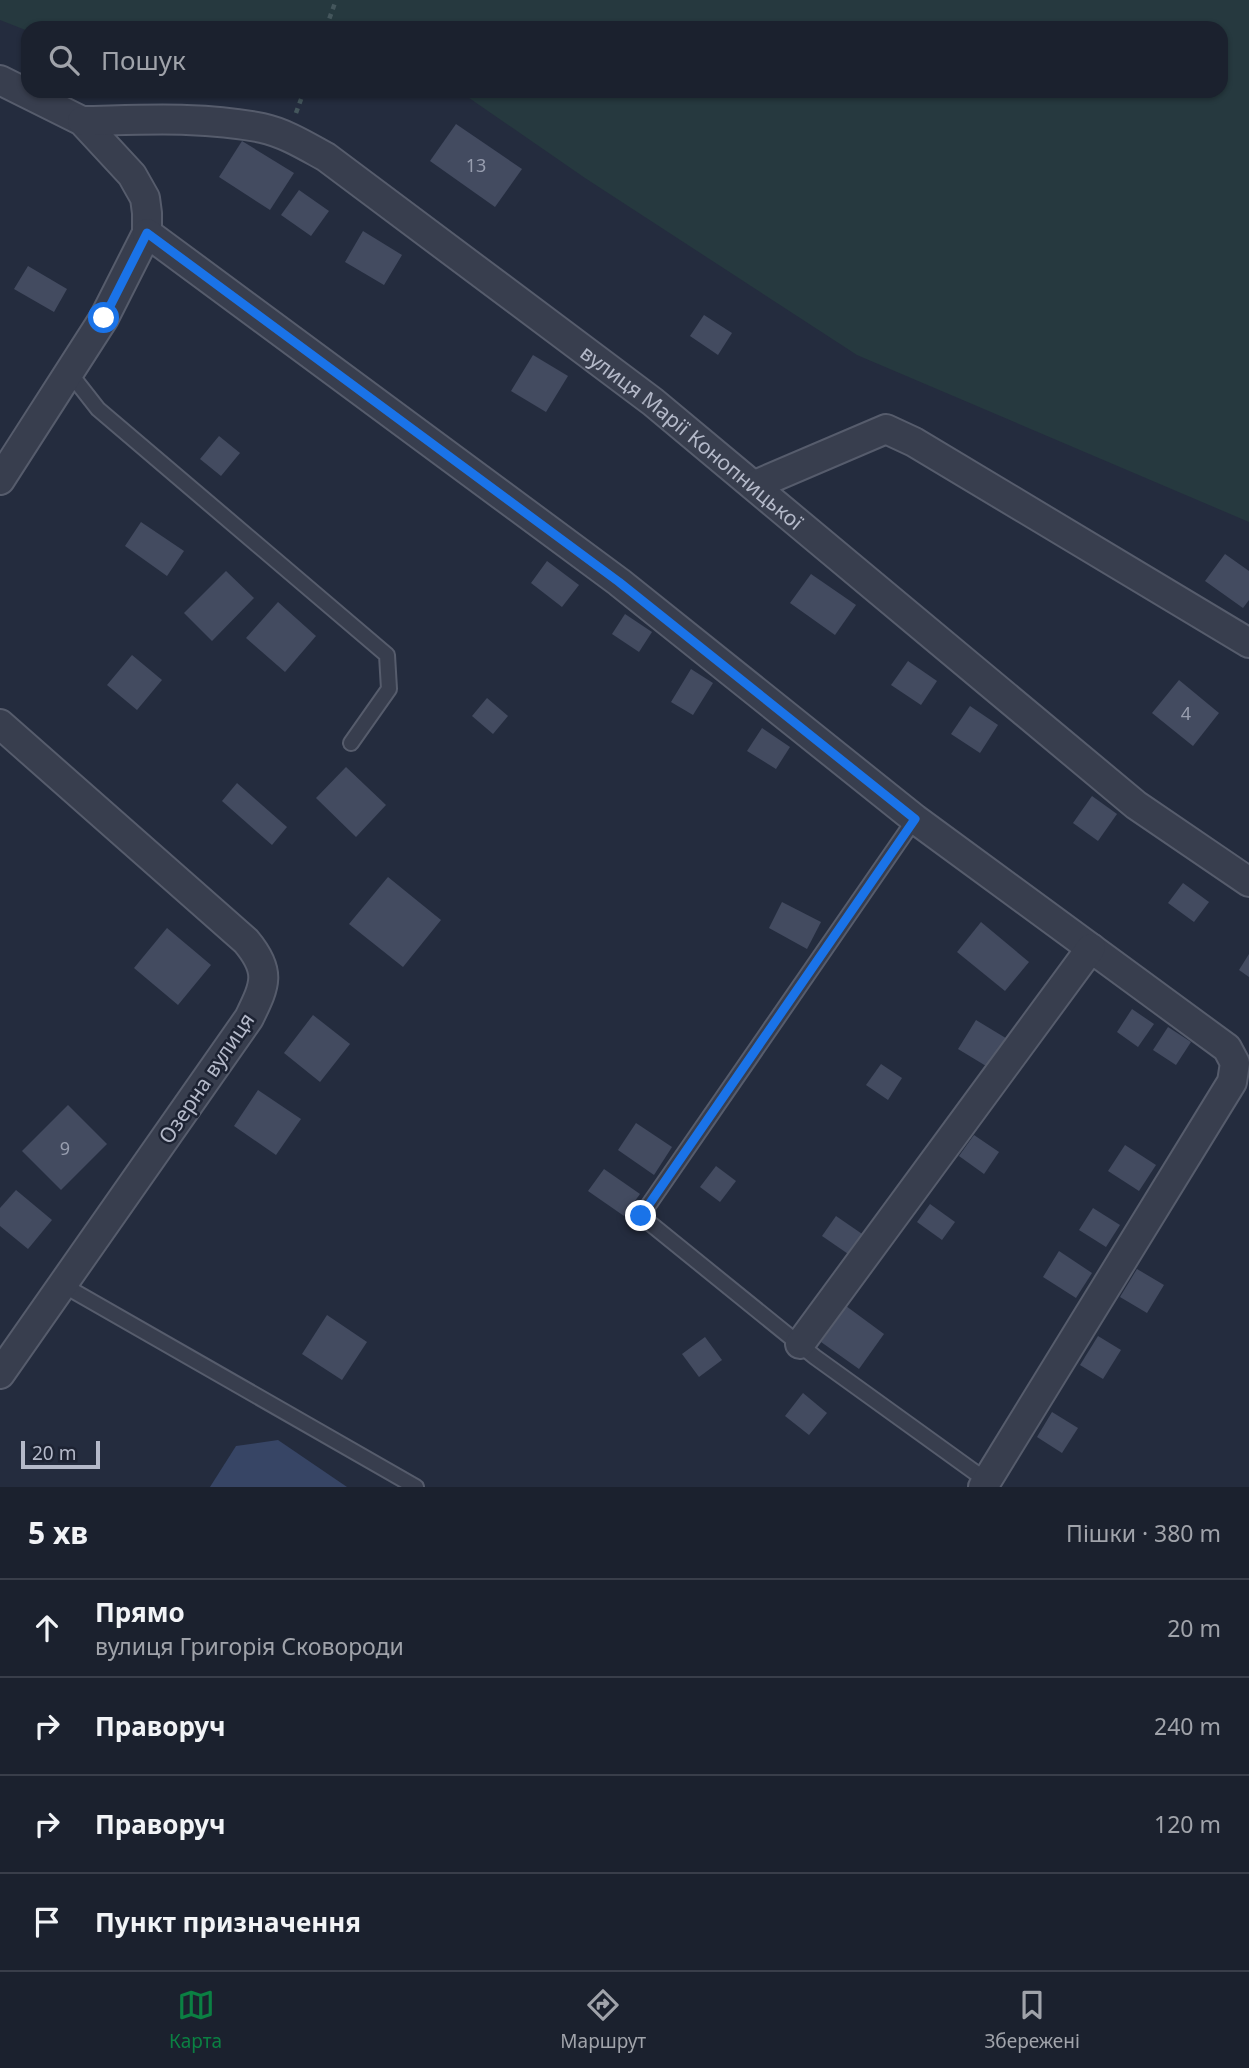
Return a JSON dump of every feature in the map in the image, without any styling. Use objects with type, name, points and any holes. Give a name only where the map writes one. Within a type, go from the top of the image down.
[{"type":"street","points":[[0,80],[21,90]]},
{"type":"street","points":[[0,480],[104,318],[147,233],[145,198],[132,175],[82,121],[36,98]]},
{"type":"street","name":"вулиця Марії Конопницької","points":[[82,121],[170,119],[263,128],[317,152],[545,320],[755,485],[906,615],[1136,805],[1249,882]]},
{"type":"street","points":[[147,233],[619,582],[915,819],[1227,1048],[1235,1063],[1235,1073],[985,1484]]},
{"type":"street","points":[[755,485],[886,429],[914,442],[1249,643]]},
{"type":"street","name":"Озерна вулиця","points":[[0,724],[246,941],[257,954],[265,972],[263,989],[249,1018],[0,1374]]},
{"type":"street","points":[[800,1344],[1091,948]]},
{"type":"lane","points":[[69,372],[98,409],[387,655],[389,689],[351,743]]},
{"type":"lane","points":[[915,819],[641,1216],[800,1344],[985,1484]]},
{"type":"lane","points":[[63,1285],[416,1487]]},
{"type":"path","points":[[328,21],[335,0]]},
{"type":"shaded area","points":[[0,0],[1249,0],[1249,522],[857,355],[585,178],[469,98],[1228,98],[1228,21],[21,21],[21,28],[0,20]]},
{"type":"water","points":[[278,1440],[347,1487],[210,1487],[236,1446]]},
{"type":"building","points":[[456,124],[522,169],[495,207],[430,161]]},
{"type":"building","points":[[242,141],[294,173],[270,210],[219,177]]},
{"type":"building","points":[[299,190],[329,211],[311,236],[281,215]]},
{"type":"building","points":[[363,231],[402,255],[384,285],[345,262]]},
{"type":"building","points":[[28,266],[67,289],[54,312],[14,289]]},
{"type":"building","points":[[704,315],[732,333],[718,355],[690,336]]},
{"type":"building","points":[[533,355],[568,376],[546,412],[511,391]]},
{"type":"building","points":[[219,436],[240,453],[221,476],[200,459]]},
{"type":"building","points":[[141,522],[184,551],[167,576],[125,546]]},
{"type":"building","points":[[1225,554],[1249,571],[1249,600],[1243,608],[1205,581]]},
{"type":"building","points":[[547,561],[579,585],[562,607],[531,583]]},
{"type":"building","points":[[226,571],[254,598],[212,641],[184,613]]},
{"type":"building","points":[[811,574],[856,605],[835,635],[790,603]]},
{"type":"building","points":[[278,602],[316,636],[285,672],[246,638]]},
{"type":"building","points":[[625,614],[652,632],[639,652],[612,634]]},
{"type":"building","points":[[132,655],[162,680],[137,710],[107,685]]},
{"type":"building","points":[[908,661],[937,681],[921,705],[891,685]]},
{"type":"building","points":[[691,669],[713,683],[693,715],[671,702]]},
{"type":"building","points":[[1179,680],[1219,713],[1193,746],[1152,713]]},
{"type":"building","points":[[487,698],[508,716],[493,734],[472,716]]},
{"type":"building","points":[[970,706],[998,725],[980,753],[951,734]]},
{"type":"building","points":[[762,728],[790,747],[776,769],[747,751]]},
{"type":"building","points":[[346,767],[386,805],[356,837],[316,798]]},
{"type":"building","points":[[237,783],[287,827],[272,845],[222,801]]},
{"type":"building","points":[[1092,796],[1117,814],[1098,841],[1073,823]]},
{"type":"building","points":[[388,877],[441,920],[403,967],[349,924]]},
{"type":"building","points":[[1183,883],[1209,902],[1194,922],[1168,903]]},
{"type":"building","points":[[782,902],[821,922],[807,949],[769,928]]},
{"type":"building","points":[[981,922],[1029,962],[1005,991],[957,952]]},
{"type":"building","points":[[167,928],[211,965],[178,1005],[134,968]]},
{"type":"building","points":[[1249,954],[1249,977],[1239,970]]},
{"type":"building","points":[[1132,1009],[1154,1024],[1138,1047],[1117,1032]]},
{"type":"building","points":[[313,1015],[350,1044],[320,1082],[284,1053]]},
{"type":"building","points":[[976,1020],[1009,1040],[991,1069],[958,1049]]},
{"type":"building","points":[[1168,1027],[1191,1042],[1176,1065],[1153,1050]]},
{"type":"building","points":[[881,1064],[902,1078],[888,1100],[866,1085]]},
{"type":"building","points":[[258,1090],[301,1119],[276,1155],[234,1126]]},
{"type":"building","points":[[68,1105],[107,1144],[61,1190],[22,1151]]},
{"type":"building","points":[[636,1123],[672,1147],[654,1175],[618,1150]]},
{"type":"building","points":[[974,1135],[999,1152],[984,1174],[959,1156]]},
{"type":"building","points":[[1125,1145],[1156,1165],[1139,1191],[1108,1171]]},
{"type":"building","points":[[716,1166],[736,1181],[720,1202],[700,1187]]},
{"type":"building","points":[[604,1169],[640,1194],[624,1216],[588,1191]]},
{"type":"building","points":[[16,1190],[52,1220],[28,1249],[0,1226],[0,1208]]},
{"type":"building","points":[[930,1204],[955,1222],[942,1240],[917,1222]]},
{"type":"building","points":[[1093,1208],[1120,1225],[1106,1247],[1079,1230]]},
{"type":"building","points":[[836,1216],[868,1238],[854,1258],[822,1236]]},
{"type":"building","points":[[1059,1251],[1092,1273],[1076,1298],[1043,1277]]},
{"type":"building","points":[[1137,1269],[1164,1285],[1147,1313],[1120,1297]]},
{"type":"building","points":[[846,1306],[884,1334],[859,1369],[821,1342]]},
{"type":"building","points":[[327,1315],[367,1342],[342,1380],[302,1354]]},
{"type":"building","points":[[1098,1336],[1121,1350],[1103,1379],[1080,1365]]},
{"type":"building","points":[[705,1337],[722,1360],[699,1377],[682,1354]]},
{"type":"building","points":[[803,1393],[827,1413],[809,1435],[785,1416]]},
{"type":"building","points":[[1052,1412],[1078,1428],[1062,1453],[1037,1437]]},
{"type":"route","points":[[104,318],[147,233],[619,582],[915,819],[641,1216]]}]
